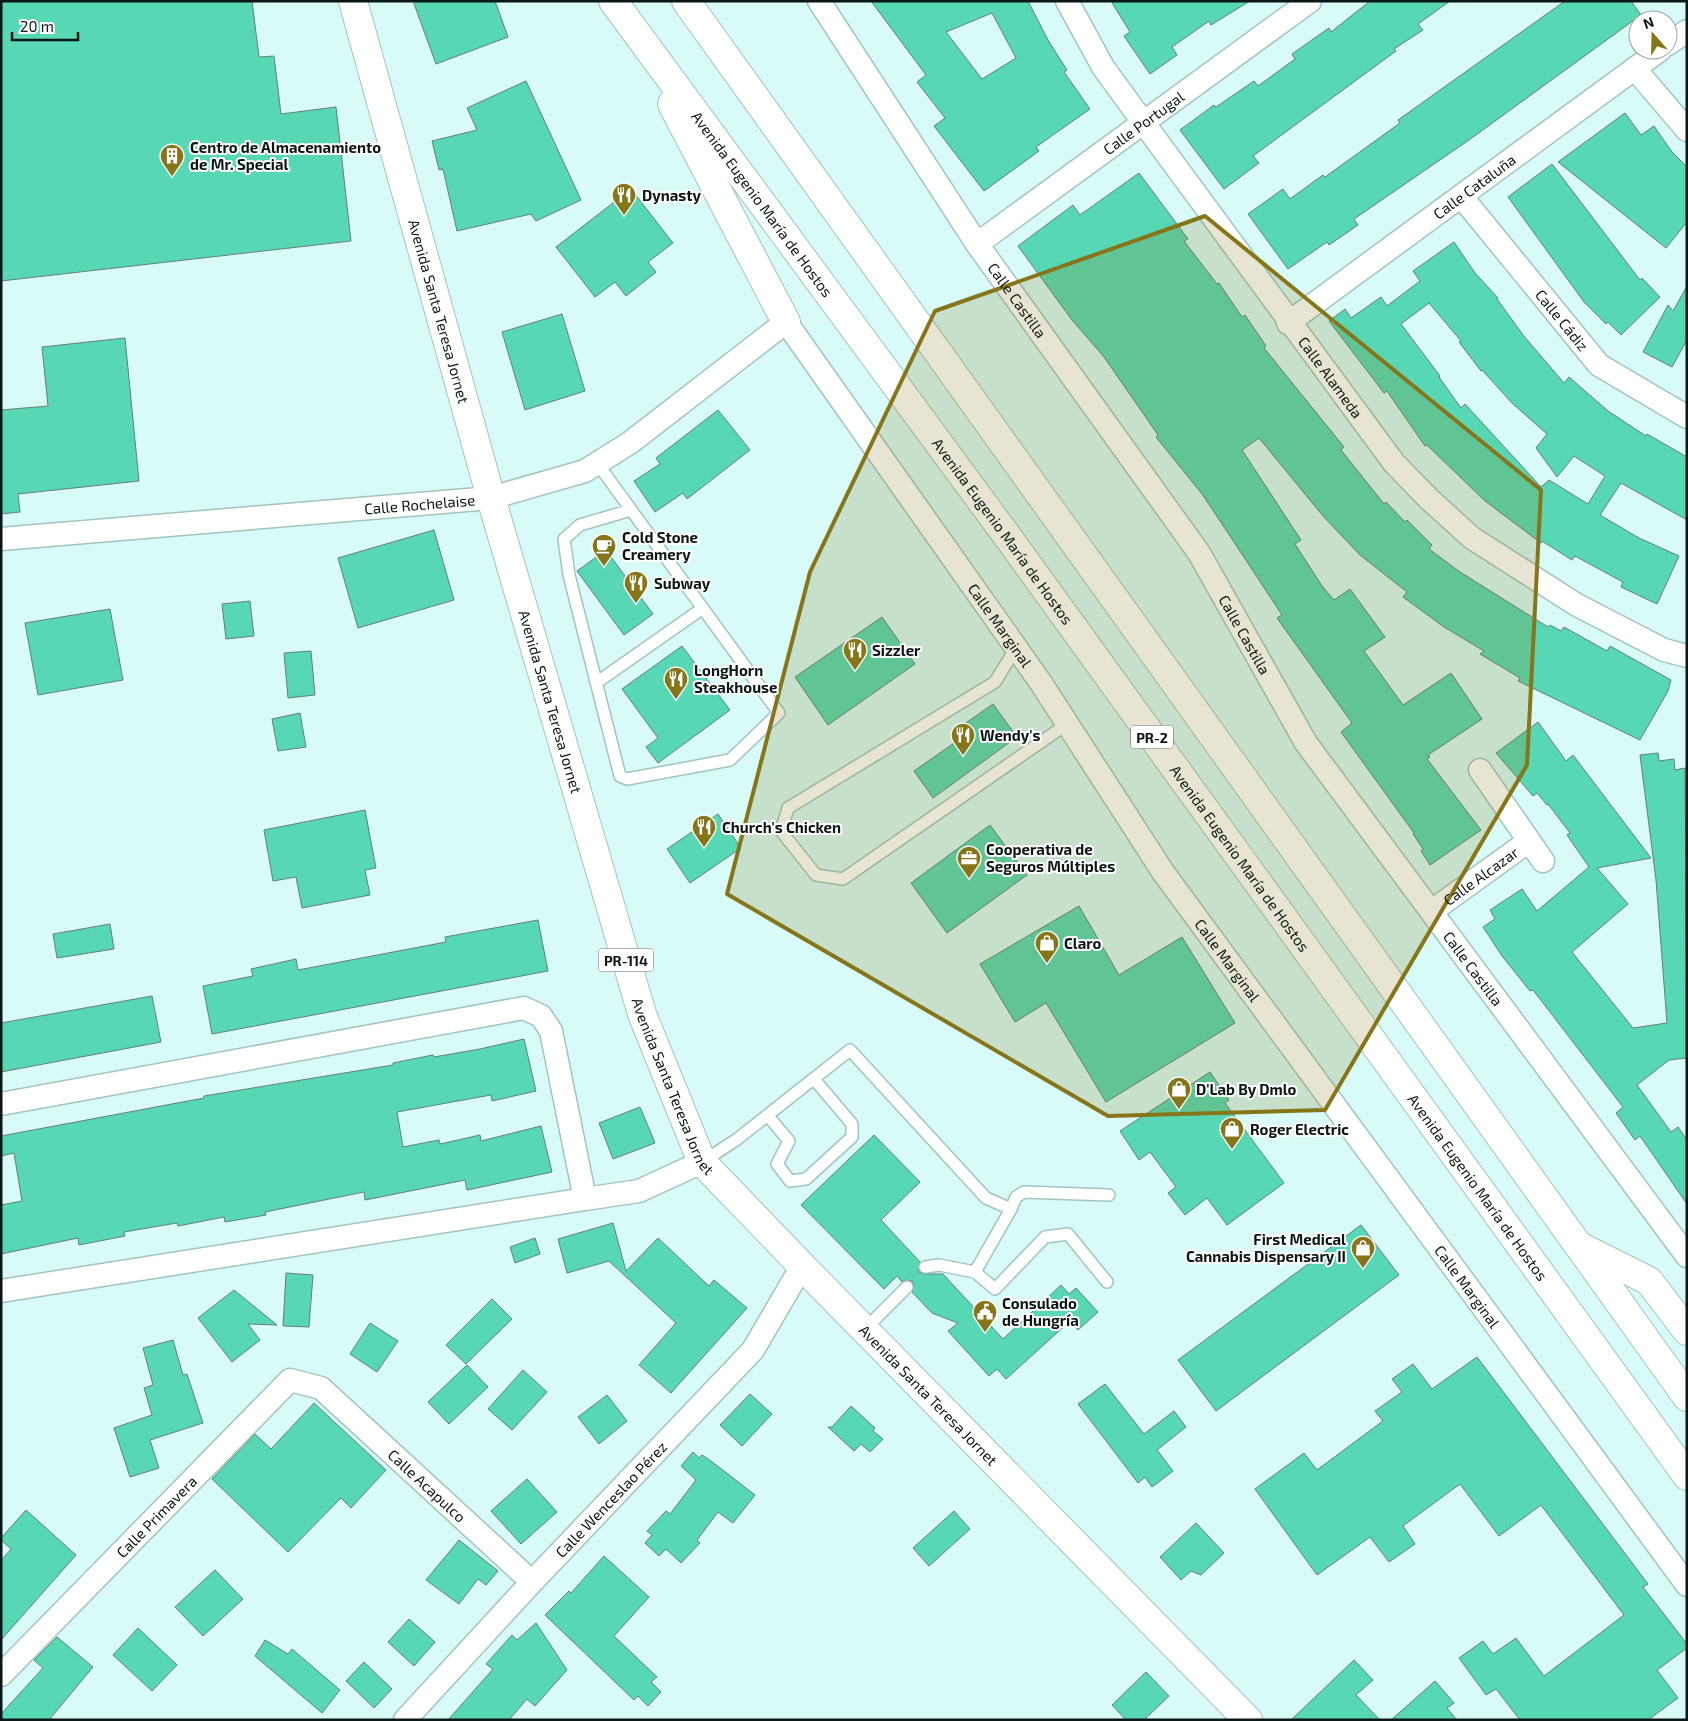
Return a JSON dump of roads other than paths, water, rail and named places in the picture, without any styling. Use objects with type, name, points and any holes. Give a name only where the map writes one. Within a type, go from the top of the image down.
[{"type":"main road","name":"Avenida Santa Teresa Jornet","points":[[353,1],[492,498],[642,1014],[702,1162],[864,1330],[1248,1720]]},
{"type":"main road","name":"Avenida Eugenio María de Hostos","points":[[613,1],[1021,556],[1687,1476]]},
{"type":"main road","points":[[686,1],[1687,1397]]},
{"type":"main road","points":[[630,23],[786,322]]},
{"type":"main road","points":[[1577,1245],[1649,1281],[1687,1331]]},
{"type":"street","name":"Calle Castilla","points":[[819,1],[977,244],[1199,553],[1306,743],[1687,1256]]},
{"type":"street","name":"Calle Alameda","points":[[1066,1],[1103,66],[1288,323],[1394,463],[1472,538],[1577,605],[1664,650],[1687,656]]},
{"type":"street","name":"Calle Portugal","points":[[977,244],[1310,1]]},
{"type":"street","name":"Calle Cataluña","points":[[1288,323],[1647,60]]},
{"type":"street","points":[[1635,69],[1687,130]]},
{"type":"street","name":"Calle Cádiz","points":[[1461,196],[1599,365],[1687,417]]},
{"type":"street","name":"Calle Rochelaise","points":[[1,539],[492,498],[584,471],[632,442],[786,322]]},
{"type":"street","name":"Calle Marginal","points":[[786,322],[1016,648],[1163,872],[1687,1585]]},
{"type":"street","name":"Calle Alcazar","points":[[1480,770],[1543,861]]},
{"type":"street","name":"Calle Alcazar","points":[[1432,911],[1529,840]]},
{"type":"street","points":[[1,1104],[524,1008],[541,1016],[551,1031],[585,1199]]},
{"type":"street","points":[[1,1291],[639,1191],[702,1162]]},
{"type":"street","name":"Calle Wenceslao Pérez","points":[[405,1720],[532,1582],[753,1350],[802,1266]]},
{"type":"street","name":"Calle Primavera","points":[[1,1675],[290,1380],[321,1388]]},
{"type":"street","name":"Calle Acapulco","points":[[321,1388],[532,1582]]},
{"type":"lane","points":[[597,463],[779,713],[730,760],[627,780],[620,776],[569,575],[564,539],[580,525],[631,510]]},
{"type":"lane","points":[[596,683],[702,608]]},
{"type":"lane","points":[[1016,648],[995,682],[788,808],[782,831],[816,875],[843,879],[1067,724]]},
{"type":"lane","points":[[702,1162],[768,1116],[850,1050],[986,1198],[1011,1209]]},
{"type":"lane","points":[[768,1116],[789,1141],[777,1164],[790,1181],[806,1179],[852,1137],[852,1124],[814,1079]]},
{"type":"lane","points":[[976,1272],[1016,1197],[1024,1192],[1109,1195]]},
{"type":"lane","points":[[926,1267],[939,1265],[976,1272],[995,1288],[1045,1237],[1068,1234],[1106,1282]]},
{"type":"lane","points":[[864,1330],[906,1286]]},
{"type":"place","name":"Centro de Almacenamiento de Mr. Special","points":[[172,177]]},
{"type":"place","name":"Dynasty","points":[[624,216]]},
{"type":"place","name":"Cold Stone Creamery","points":[[604,567]]},
{"type":"place","name":"Subway","points":[[636,604]]},
{"type":"place","name":"Sizzler","points":[[855,671]]},
{"type":"place","name":"LongHorn Steakhouse","points":[[676,700]]},
{"type":"place","name":"Wendy's","points":[[963,756]]},
{"type":"place","name":"Church's Chicken","points":[[704,848]]},
{"type":"place","name":"Cooperativa de Seguros Múltiples","points":[[969,879]]},
{"type":"place","name":"Claro","points":[[1047,964]]},
{"type":"place","name":"D'Lab By Dmlo","points":[[1179,1110]]},
{"type":"place","name":"Roger Electric","points":[[1232,1150]]},
{"type":"place","name":"First Medical Cannabis Dispensary II","points":[[1363,1269]]},
{"type":"place","name":"Consulado de Hungría","points":[[985,1333]]}]
